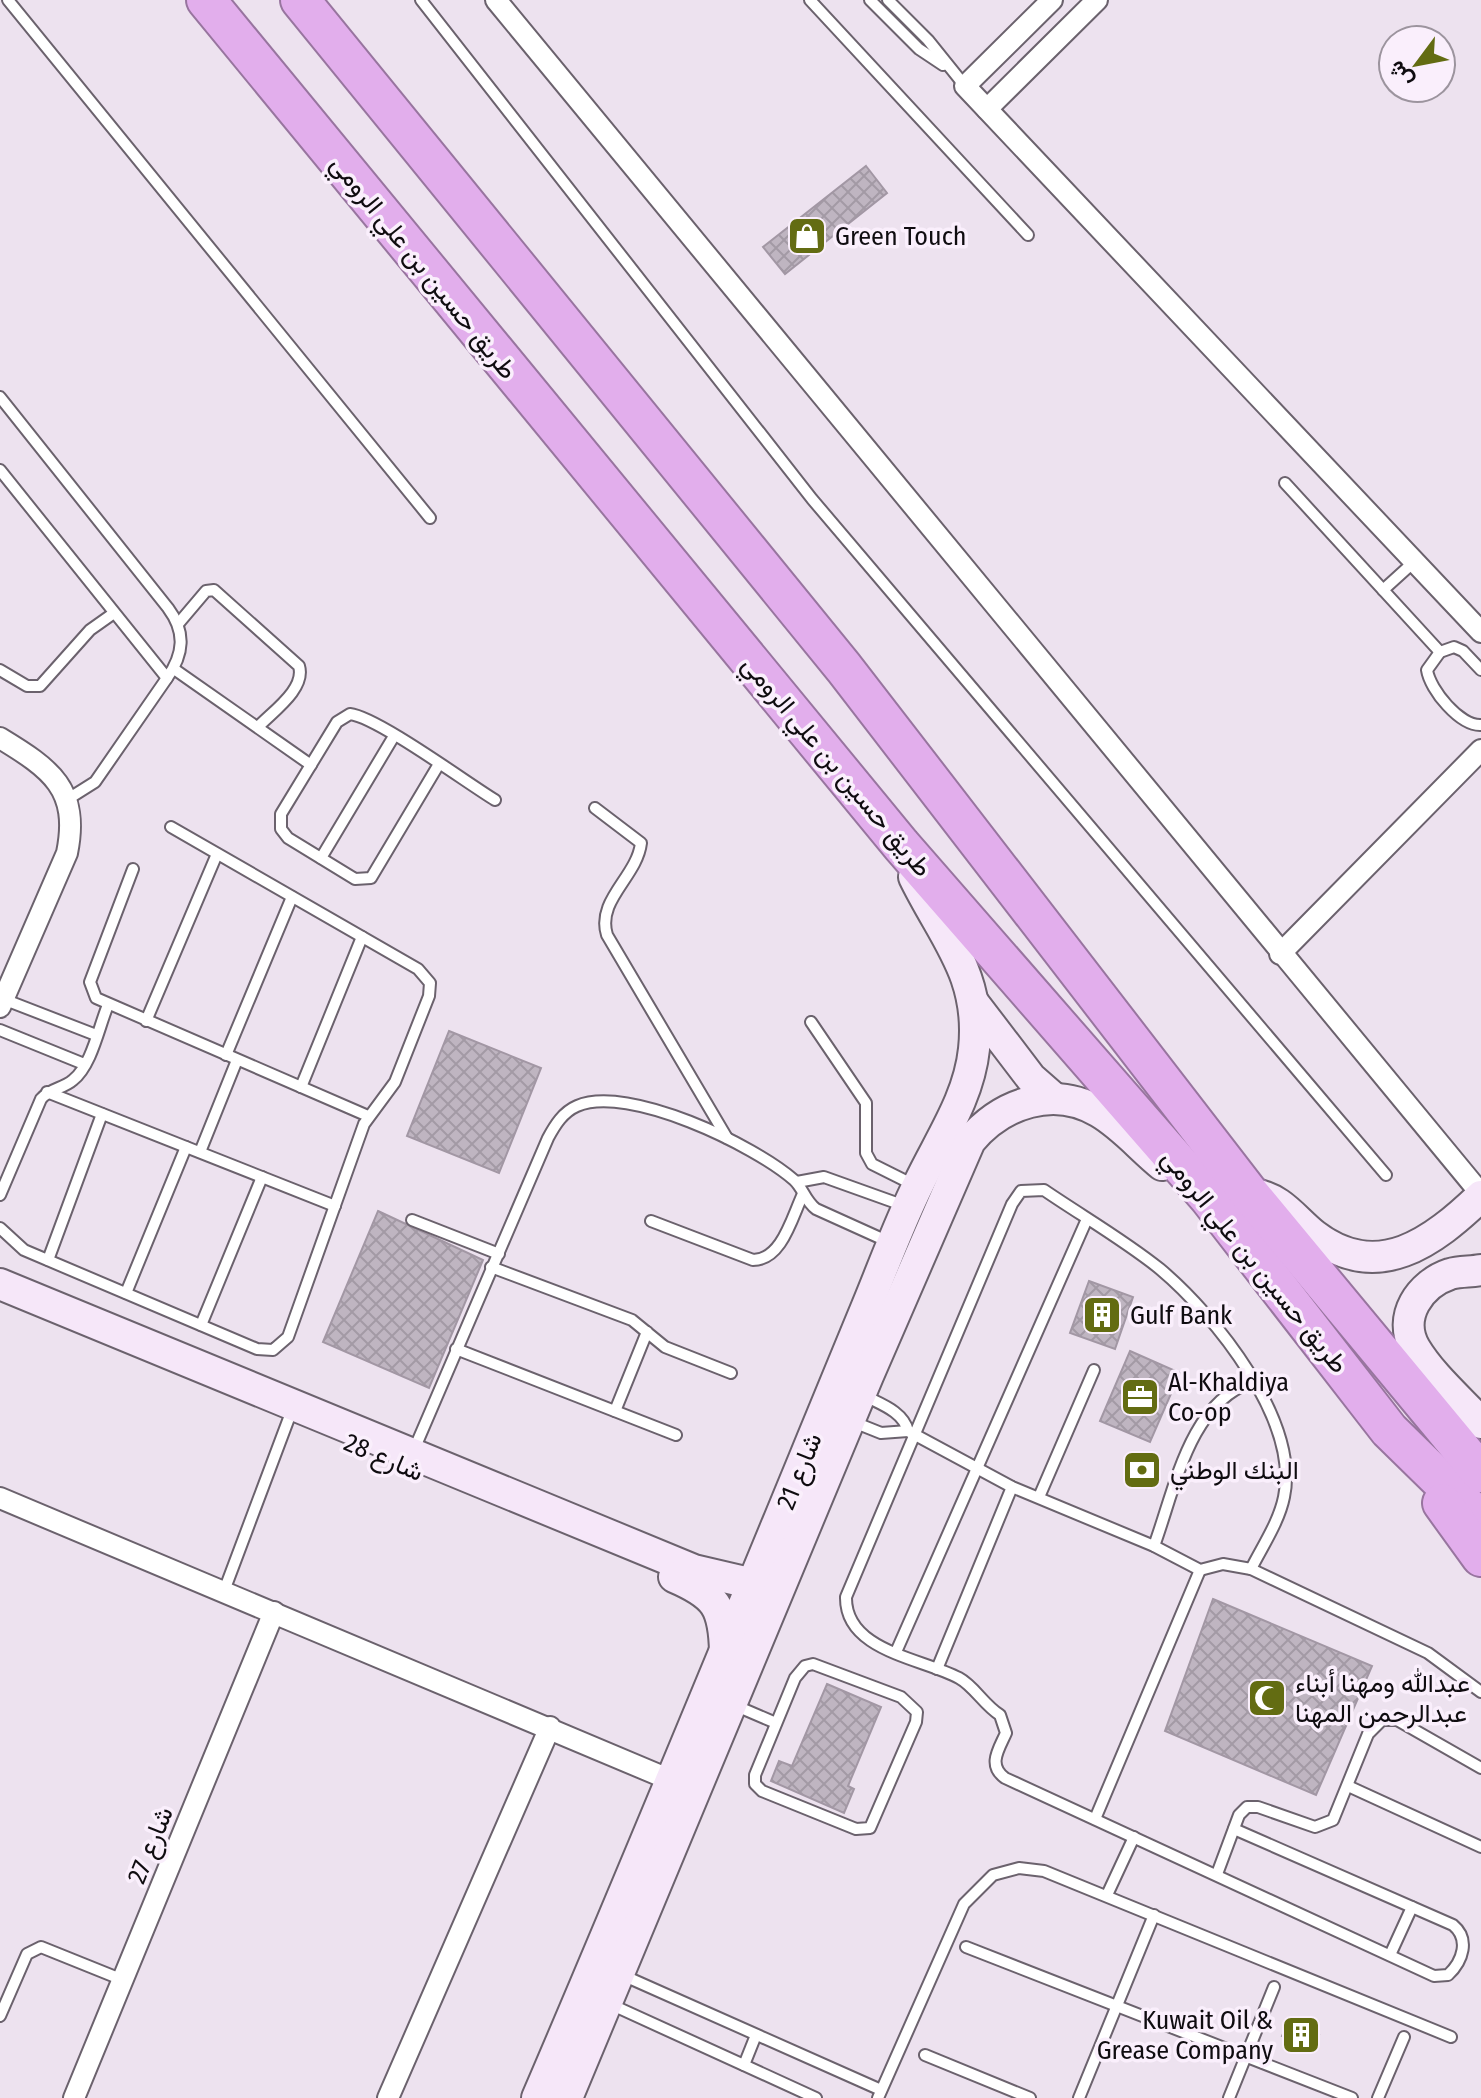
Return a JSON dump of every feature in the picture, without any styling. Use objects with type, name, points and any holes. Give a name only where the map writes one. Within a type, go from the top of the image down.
[{"type":"highway","name":"طريق حسين بن علي الرومي","points":[[206,0],[901,845],[1209,1198],[1389,1430],[1481,1520]]},
{"type":"highway","name":"طريق حسين بن علي الرومي","points":[[300,0],[319,15],[844,668],[1249,1193],[1481,1473]]},
{"type":"highway","points":[[1389,1430],[1481,1557]]},
{"type":"street","points":[[496,0],[1481,1195],[1452,1224],[1411,1250],[1377,1257],[1356,1255],[1333,1247],[1279,1202],[1249,1193]]},
{"type":"street","points":[[1052,0],[965,86],[1481,632]]},
{"type":"street","points":[[987,109],[1097,0]]},
{"type":"street","points":[[0,738],[54,776],[68,799],[72,826],[67,853],[2,1003]]},
{"type":"street","points":[[1280,954],[1481,750]]},
{"type":"street","name":"شارع 21","points":[[607,1969],[673,1781],[725,1654],[766,1587],[855,1407],[945,1160],[954,1115],[970,1071],[975,1037],[973,1002],[961,958],[918,885],[901,845]]},
{"type":"street","points":[[973,1002],[1031,1078],[1055,1099]]},
{"type":"street","name":"شارع 21","points":[[537,2098],[595,1997],[732,1704],[766,1587],[912,1196],[945,1160],[1000,1113],[1026,1102],[1055,1099],[1098,1111],[1209,1198]]},
{"type":"street","points":[[1452,1224],[1445,1244],[1448,1254],[1472,1274]]},
{"type":"street","points":[[1472,1274],[1427,1286],[1416,1298],[1409,1331],[1414,1347],[1481,1423]]},
{"type":"street","name":"شارع 28","points":[[0,1284],[694,1570],[766,1587]]},
{"type":"street","name":"شارع 28","points":[[0,1298],[702,1590],[722,1615],[725,1654]]},
{"type":"street","points":[[2,1503],[224,1591],[673,1781]]},
{"type":"street","name":"شارع 27","points":[[74,2098],[274,1612]]},
{"type":"street","points":[[388,2098],[550,1727]]},
{"type":"street","name":"شارع 21","points":[[567,2098],[595,1997]]},
{"type":"lane","points":[[8,0],[430,518]]},
{"type":"lane","points":[[421,0],[812,499],[1386,1175]]},
{"type":"lane","points":[[810,0],[1028,235]]},
{"type":"lane","points":[[870,0],[919,49],[945,66],[965,86]]},
{"type":"lane","points":[[888,0],[928,40],[945,66]]},
{"type":"lane","points":[[0,397],[178,624],[181,653],[170,674],[95,782],[68,799]]},
{"type":"lane","points":[[0,470],[114,613],[170,674],[258,727],[311,765]]},
{"type":"lane","points":[[1285,483],[1440,652]]},
{"type":"lane","points":[[1383,590],[1415,561]]},
{"type":"lane","points":[[178,624],[206,591],[214,590],[296,662],[301,671],[300,681],[258,727]]},
{"type":"lane","points":[[0,670],[27,686],[46,683],[90,630],[114,613]]},
{"type":"lane","points":[[1481,670],[1459,648],[1449,647],[1429,664],[1428,677],[1460,718],[1470,725],[1481,725]]},
{"type":"lane","points":[[439,764],[375,875],[366,880],[355,879],[288,838],[280,823],[281,814],[345,715],[360,716],[394,736],[439,764],[495,800]]},
{"type":"lane","points":[[321,858],[394,736]]},
{"type":"lane","points":[[595,808],[641,843],[640,855],[607,910],[603,921],[607,935],[728,1140]]},
{"type":"lane","points":[[0,1228],[16,1245],[48,1260],[265,1351],[281,1346],[288,1337],[368,1116],[395,1082],[430,990],[423,972],[171,827]]},
{"type":"lane","points":[[146,1021],[217,854]]},
{"type":"lane","points":[[133,869],[90,982],[96,998],[368,1116]]},
{"type":"lane","points":[[200,1152],[292,897]]},
{"type":"lane","points":[[301,1087],[362,937]]},
{"type":"lane","points":[[2,1003],[96,1035]]},
{"type":"lane","points":[[0,1195],[47,1092],[71,1082],[84,1064],[108,1005]]},
{"type":"lane","points":[[811,1022],[866,1103],[866,1153],[872,1164],[912,1196]]},
{"type":"lane","points":[[0,1030],[84,1064]]},
{"type":"lane","points":[[47,1092],[335,1206]]},
{"type":"lane","points":[[412,1454],[554,1127],[578,1106],[599,1101],[632,1104],[728,1140],[797,1182],[816,1209],[893,1243]]},
{"type":"lane","points":[[48,1260],[102,1114]]},
{"type":"lane","points":[[126,1293],[186,1147]]},
{"type":"lane","points":[[201,1325],[262,1177]]},
{"type":"lane","points":[[797,1182],[824,1177],[912,1196]]},
{"type":"lane","points":[[1234,1829],[1453,1925],[1461,1933],[1463,1949],[1455,1968],[1439,1977],[1001,1775],[995,1762],[1006,1733],[1004,1719],[987,1707],[968,1685],[896,1652],[854,1629],[849,1620],[846,1597],[912,1433],[1015,1197],[1028,1188],[1044,1190],[1179,1287],[1218,1331],[1252,1382],[1280,1434],[1285,1482],[1278,1513],[1251,1569]]},
{"type":"lane","points":[[651,1221],[753,1260],[762,1260],[775,1252],[803,1194]]},
{"type":"lane","points":[[896,1652],[1087,1219]]},
{"type":"lane","points":[[412,1220],[499,1254]]},
{"type":"lane","points":[[491,1267],[632,1320],[665,1347],[731,1373]]},
{"type":"lane","points":[[615,1411],[647,1332]]},
{"type":"lane","points":[[456,1349],[676,1435]]},
{"type":"lane","points":[[1039,1497],[1094,1370]]},
{"type":"lane","points":[[1154,1546],[1199,1424],[1221,1397],[1252,1382]]},
{"type":"lane","points":[[855,1407],[881,1433],[912,1433]]},
{"type":"lane","points":[[855,1407],[893,1411],[912,1433],[975,1468],[1012,1487],[1154,1546],[1200,1570],[1223,1564],[1251,1569],[1428,1653],[1481,1692]]},
{"type":"lane","points":[[224,1591],[289,1418]]},
{"type":"lane","points":[[937,1669],[1012,1487]]},
{"type":"lane","points":[[1095,1819],[1200,1570]]},
{"type":"lane","points":[[813,1664],[901,1697],[917,1712],[876,1820],[863,1829],[758,1788],[755,1775],[776,1723],[799,1671],[813,1664]]},
{"type":"lane","points":[[732,1704],[776,1723]]},
{"type":"lane","points":[[1217,1874],[1243,1810],[1253,1806],[1305,1825],[1325,1825],[1339,1812],[1371,1728],[1389,1719],[1481,1768]]},
{"type":"lane","points":[[1348,1786],[1481,1847]]},
{"type":"lane","points":[[1107,1895],[1134,1837]]},
{"type":"lane","points":[[607,1969],[880,2094],[958,1915],[981,1883],[1005,1870],[1033,1868],[1107,1895],[1451,2037]]},
{"type":"lane","points":[[1390,1955],[1412,1907]]},
{"type":"lane","points":[[1079,2098],[1154,1915]]},
{"type":"lane","points":[[0,2016],[33,1948],[41,1947],[123,1980]]},
{"type":"lane","points":[[966,1947],[1352,2098]]},
{"type":"lane","points":[[1229,2098],[1274,1987]]},
{"type":"lane","points":[[595,1997],[816,2098]]},
{"type":"lane","points":[[744,2065],[756,2035]]},
{"type":"lane","points":[[1378,2098],[1404,2037]]},
{"type":"lane","points":[[925,2055],[1030,2098]]},
{"type":"building","points":[[866,166],[887,193],[785,274],[763,247]]},
{"type":"building","points":[[449,1031],[541,1068],[499,1173],[407,1136]]},
{"type":"building","points":[[378,1211],[483,1260],[429,1388],[323,1342]]},
{"type":"building","name":"Gulf Bank","points":[[1089,1281],[1133,1297],[1115,1349],[1070,1333]]},
{"type":"building","name":"Al-Khaldiya Co-op","points":[[1130,1351],[1180,1373],[1150,1442],[1100,1421]]},
{"type":"building","name":"عبدالله ومهنا أبناء عبدالرحمن المهنا","points":[[1213,1599],[1372,1666],[1316,1795],[1165,1731]]},
{"type":"building","points":[[827,1684],[881,1707],[848,1786],[854,1789],[844,1813],[771,1781],[779,1761],[792,1766]]},
{"type":"building","name":"Kuwait Oil & Grease Company","points":[[1289,2021],[1319,2035],[1312,2050],[1282,2036]]},
{"type":"place","name":"Green Touch","points":[[807,236]]},
{"type":"place","name":"Gulf Bank","points":[[1102,1315]]},
{"type":"place","name":"Al-Khaldiya Co-op","points":[[1140,1397]]},
{"type":"place","name":"البنك الوطني","points":[[1142,1470]]},
{"type":"place","name":"عبدالله ومهنا أبناء عبدالرحمن المهنا","points":[[1267,1698]]},
{"type":"place","name":"Kuwait Oil & Grease Company","points":[[1301,2035]]}]
